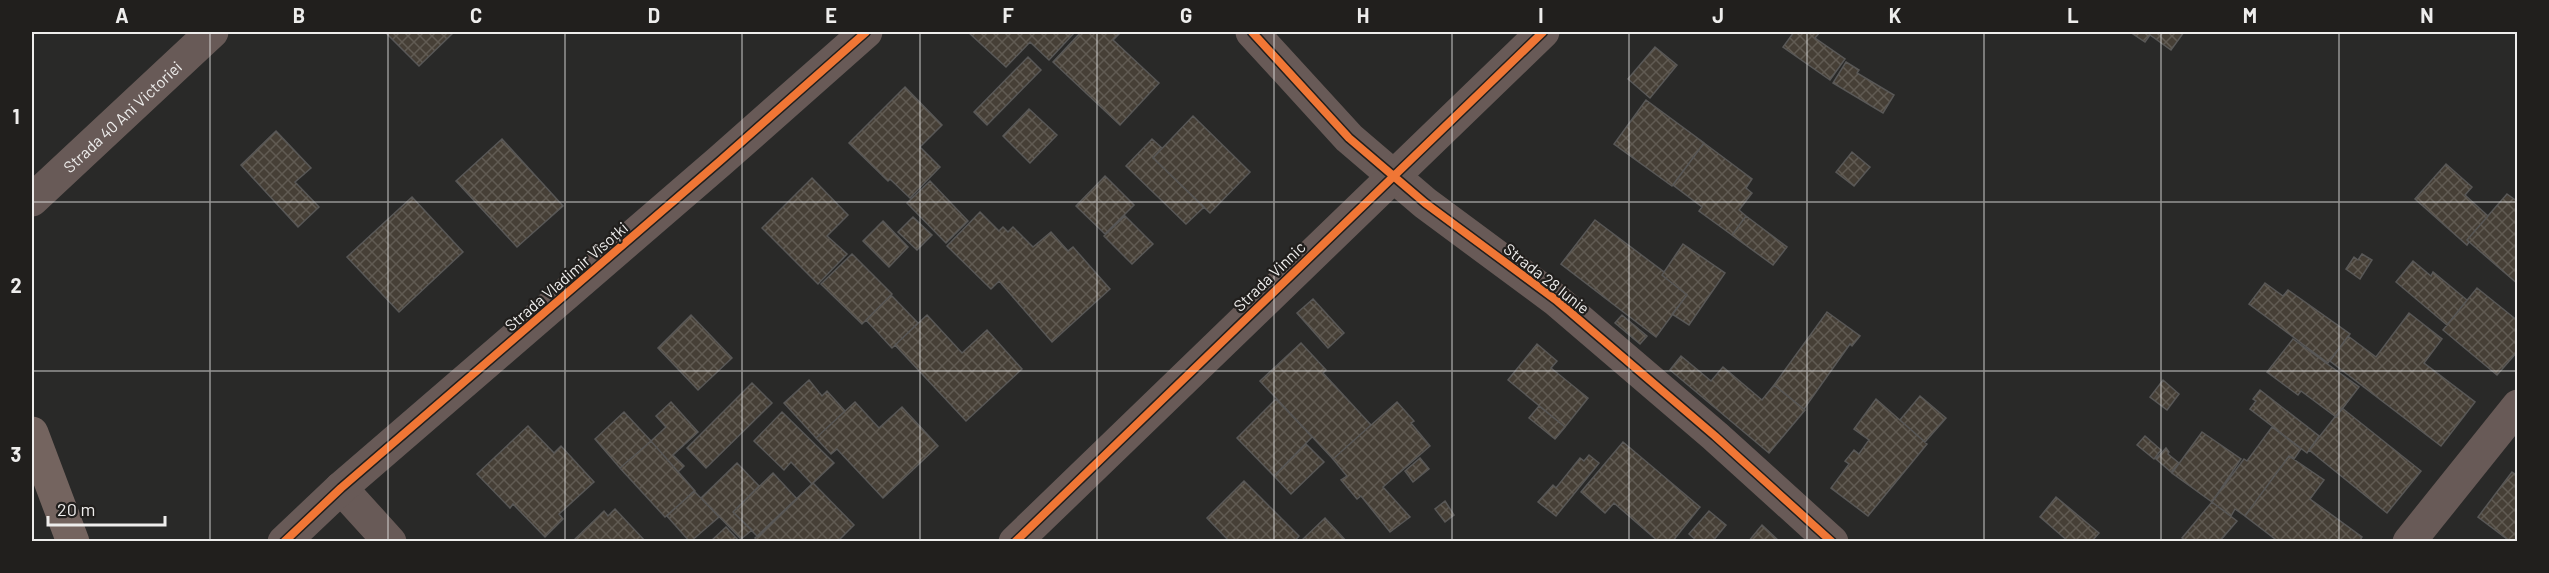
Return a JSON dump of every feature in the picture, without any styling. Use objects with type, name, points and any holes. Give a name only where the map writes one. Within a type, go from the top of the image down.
[{"type":"main road","points":[[32,433],[38,456],[73,542]]},
{"type":"street","name":"Strada 40 Ani Victoriei","points":[[32,200],[212,32]]},
{"type":"street","name":"Strada Vladimir Vîsoțki","points":[[284,542],[341,488],[866,32]]},
{"type":"street","name":"Strada 28 Iunie","points":[[1252,32],[1349,138],[1425,203],[1556,300],[1714,436],[1832,542]]},
{"type":"street","name":"Strada Vinnic","points":[[1015,542],[1543,32]]},
{"type":"street","points":[[2409,542],[2517,406]]},
{"type":"street","points":[[341,488],[390,542]]},
{"type":"building","points":[[385,32],[454,32],[419,66]]},
{"type":"building","points":[[968,32],[1075,32],[1049,60],[1030,42],[1006,67]]},
{"type":"building","points":[[1081,32],[1121,32],[1113,40],[1159,83],[1120,125],[1053,62]]},
{"type":"building","points":[[1794,32],[1820,32],[1815,38],[1845,59],[1830,80],[1783,47]]},
{"type":"building","points":[[2130,32],[2184,32],[2171,50],[2150,35],[2145,42]]},
{"type":"building","points":[[1655,47],[1677,65],[1650,98],[1628,79]]},
{"type":"building","points":[[1028,57],[1041,70],[987,125],[974,112]]},
{"type":"building","points":[[1846,62],[1859,70],[1857,73],[1894,95],[1883,113],[1833,83]]},
{"type":"building","points":[[905,87],[942,125],[920,147],[940,167],[910,198],[890,179],[888,181],[849,143]]},
{"type":"building","points":[[1646,100],[1704,143],[1672,186],[1614,144]]},
{"type":"building","points":[[1029,109],[1057,135],[1030,163],[1003,136]]},
{"type":"building","points":[[1193,116],[1250,172],[1210,213],[1153,158]]},
{"type":"building","points":[[276,131],[311,168],[295,182],[319,207],[298,227],[241,165]]},
{"type":"building","points":[[502,139],[563,206],[517,247],[456,181]]},
{"type":"building","points":[[1152,139],[1162,148],[1153,158],[1204,207],[1186,224],[1126,166]]},
{"type":"building","points":[[1704,143],[1752,179],[1746,188],[1752,193],[1739,210],[1746,216],[1732,235],[1699,211],[1702,207],[1673,185]]},
{"type":"building","points":[[1852,152],[1870,167],[1854,186],[1836,172]]},
{"type":"building","points":[[2446,164],[2472,187],[2465,195],[2488,216],[2467,240],[2469,242],[2467,245],[2415,199]]},
{"type":"building","points":[[1105,176],[1134,205],[1105,234],[1076,206]]},
{"type":"building","points":[[812,178],[848,215],[827,236],[847,254],[818,284],[762,228]]},
{"type":"building","points":[[930,181],[968,221],[946,243],[907,203]]},
{"type":"building","points":[[2507,194],[2518,202],[2518,284],[2467,240]]},
{"type":"building","points":[[412,197],[463,252],[399,312],[347,257]]},
{"type":"building","points":[[980,212],[999,231],[1003,227],[1008,232],[1013,227],[1033,247],[1051,232],[1068,251],[1073,247],[1110,289],[1052,342],[999,281],[991,289],[947,246]]},
{"type":"building","points":[[1125,216],[1153,244],[1132,264],[1104,236]]},
{"type":"building","points":[[1746,216],[1787,247],[1773,265],[1732,235]]},
{"type":"building","points":[[913,217],[932,235],[917,250],[898,232]]},
{"type":"building","points":[[1595,220],[1664,272],[1662,275],[1687,295],[1656,337],[1561,264]]},
{"type":"building","points":[[883,221],[908,247],[889,267],[863,241]]},
{"type":"building","points":[[1683,244],[1725,273],[1689,325],[1672,314],[1687,295],[1662,275]]},
{"type":"building","points":[[852,254],[892,294],[862,324],[821,284]]},
{"type":"building","points":[[2362,254],[2372,260],[2360,279],[2346,269],[2354,257],[2358,260]]},
{"type":"building","points":[[2413,261],[2431,276],[2433,272],[2467,300],[2447,325],[2396,282]]},
{"type":"building","points":[[2265,283],[2283,296],[2288,290],[2350,334],[2328,363],[2249,304]]},
{"type":"building","points":[[2477,288],[2518,321],[2518,351],[2497,375],[2443,330]]},
{"type":"building","points":[[891,295],[918,323],[892,348],[866,320]]},
{"type":"building","points":[[1313,299],[1344,333],[1328,348],[1297,313]]},
{"type":"building","points":[[1827,312],[1860,336],[1852,346],[1850,344],[1804,409],[1774,385]]},
{"type":"building","points":[[2409,313],[2442,339],[2424,363],[2475,402],[2441,446],[2330,361],[2348,336],[2376,357]]},
{"type":"building","points":[[691,315],[732,358],[698,390],[658,348]]},
{"type":"building","points":[[927,315],[962,353],[987,330],[1022,369],[966,421],[895,345]]},
{"type":"building","points":[[1622,315],[1647,336],[1640,344],[1615,323]]},
{"type":"building","points":[[2293,339],[2359,387],[2336,417],[2301,391],[2298,395],[2267,372]]},
{"type":"building","points":[[1301,343],[1326,370],[1323,373],[1371,425],[1333,459],[1260,381]]},
{"type":"building","points":[[1537,344],[1557,361],[1551,368],[1588,398],[1565,427],[1508,380]]},
{"type":"building","points":[[1681,356],[1711,381],[1723,367],[1762,400],[1774,385],[1805,410],[1769,453],[1670,370]]},
{"type":"building","points":[[809,380],[822,396],[827,391],[845,411],[816,438],[784,403]]},
{"type":"building","points":[[2163,380],[2179,394],[2167,410],[2150,397]]},
{"type":"building","points":[[752,383],[772,403],[706,468],[687,448]]},
{"type":"building","points":[[2260,390],[2319,436],[2307,453],[2250,409],[2256,401],[2253,399]]},
{"type":"building","points":[[1920,396],[1946,418],[1925,442],[1900,420]]},
{"type":"building","points":[[1276,399],[1312,437],[1274,476],[1237,438]]},
{"type":"building","points":[[1876,399],[1927,444],[1868,516],[1831,488],[1849,464],[1845,461],[1854,450],[1859,454],[1869,440],[1854,429]]},
{"type":"building","points":[[671,402],[698,432],[673,455],[684,466],[678,472],[651,441],[666,427],[656,416]]},
{"type":"building","points":[[855,402],[879,428],[902,407],[938,446],[883,498],[837,449],[831,454],[816,438]]},
{"type":"building","points":[[1397,402],[1414,421],[1411,423],[1430,446],[1383,487],[1410,517],[1390,532],[1361,496],[1357,499],[1341,480],[1347,476],[1333,459]]},
{"type":"building","points":[[1539,406],[1565,427],[1555,439],[1529,418]]},
{"type":"building","points":[[2342,408],[2421,471],[2387,513],[2309,450]]},
{"type":"building","points":[[624,412],[651,441],[620,468],[595,439]]},
{"type":"building","points":[[782,412],[834,463],[812,484],[791,462],[784,470],[754,441]]},
{"type":"building","points":[[528,426],[554,453],[561,446],[594,482],[559,514],[563,519],[545,537],[513,504],[510,508],[477,474]]},
{"type":"building","points":[[2272,427],[2301,449],[2294,459],[2289,456],[2245,516],[2235,509],[2231,516],[2212,502],[2244,459],[2247,461]]},
{"type":"building","points":[[2202,432],[2241,459],[2212,502],[2172,473]]},
{"type":"building","points":[[2145,436],[2161,450],[2154,459],[2137,445]]},
{"type":"building","points":[[651,441],[695,491],[665,517],[620,468]]},
{"type":"building","points":[[1623,442],[1700,507],[1672,542],[1659,542],[1614,503],[1605,513],[1581,492]]},
{"type":"building","points":[[1306,444],[1324,462],[1291,494],[1274,476]]},
{"type":"building","points":[[2166,448],[2168,454],[2179,463],[2171,472],[2156,459]]},
{"type":"building","points":[[1589,455],[1599,463],[1556,516],[1538,502],[1553,485],[1556,488],[1580,458],[1584,461]]},
{"type":"building","points":[[2289,456],[2324,480],[2310,499],[2362,537],[2359,542],[2279,542],[2245,516]]},
{"type":"building","points":[[1420,458],[1429,469],[1413,482],[1405,471]]},
{"type":"building","points":[[737,463],[759,486],[733,512],[752,530],[741,539],[701,498]]},
{"type":"building","points":[[2512,472],[2518,476],[2518,542],[2511,542],[2478,517]]},
{"type":"building","points":[[773,473],[797,499],[758,537],[733,512]]},
{"type":"building","points":[[1244,481],[1299,536],[1294,542],[1230,542],[1207,518]]},
{"type":"building","points":[[813,483],[854,525],[837,542],[759,542],[755,538]]},
{"type":"building","points":[[694,491],[719,517],[690,542],[667,516]]},
{"type":"building","points":[[2056,497],[2099,533],[2091,542],[2069,542],[2040,517]]},
{"type":"building","points":[[1445,501],[1454,515],[1445,522],[1435,509]]},
{"type":"building","points":[[2212,502],[2237,521],[2219,542],[2187,542],[2182,538]]},
{"type":"building","points":[[615,509],[646,542],[572,542],[604,511],[608,516]]},
{"type":"building","points":[[1709,511],[1726,525],[1712,542],[1698,542],[1689,534]]},
{"type":"building","points":[[1325,518],[1347,542],[1302,540]]},
{"type":"building","points":[[1762,525],[1780,542],[1748,542]]},
{"type":"building","points":[[726,527],[740,542],[710,542]]},
{"type":"cycle path","points":[[284,542],[341,488],[866,32]]},
{"type":"cycle path","points":[[1252,32],[1349,138],[1425,203],[1556,300],[1715,436],[1832,542]]},
{"type":"cycle path","points":[[1015,542],[1543,32]]}]
